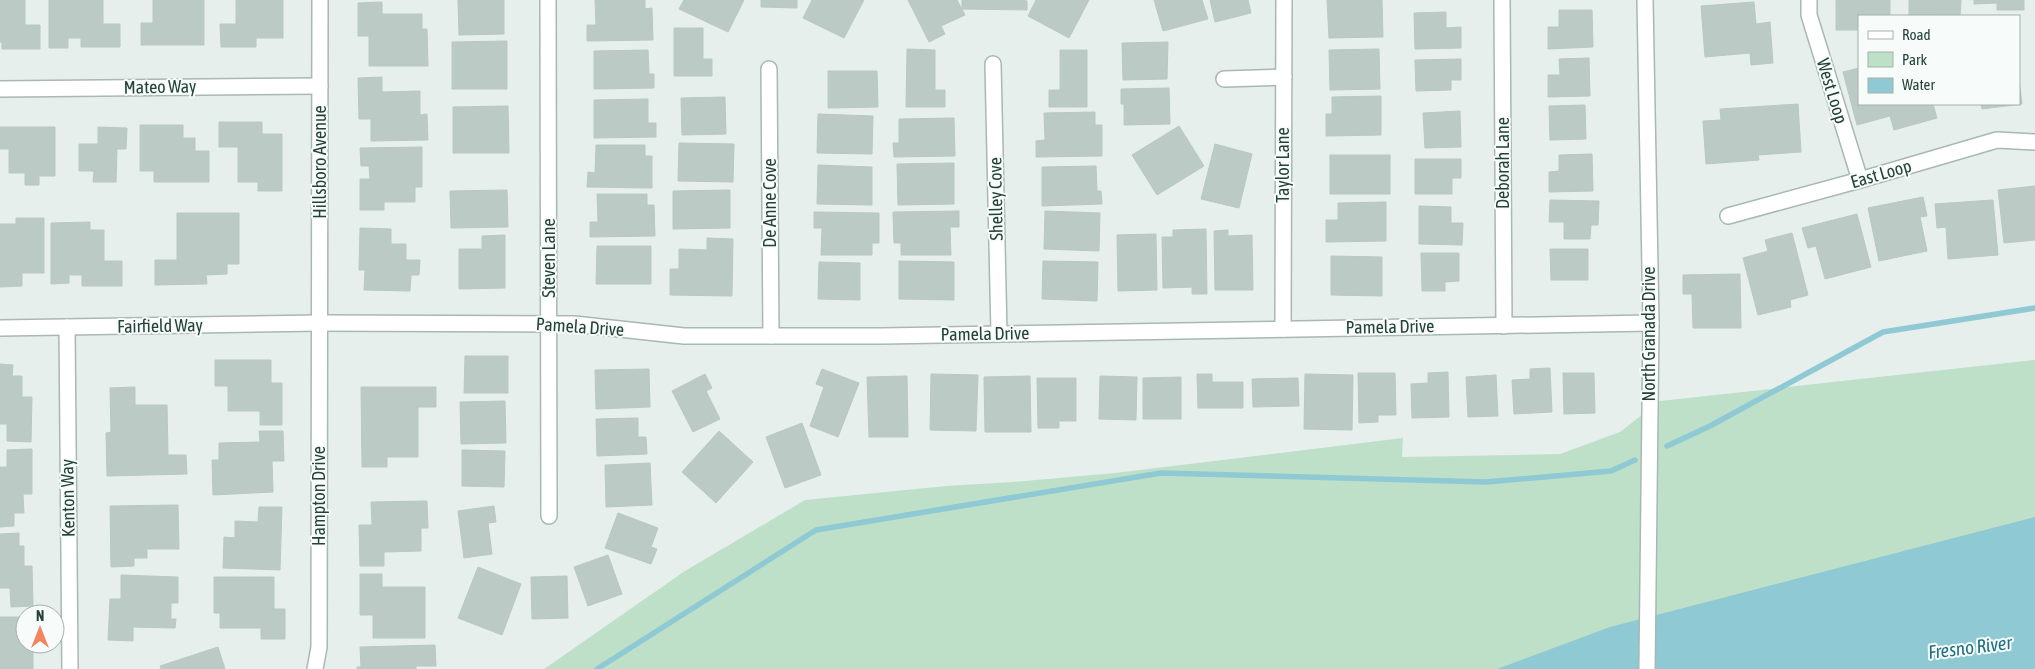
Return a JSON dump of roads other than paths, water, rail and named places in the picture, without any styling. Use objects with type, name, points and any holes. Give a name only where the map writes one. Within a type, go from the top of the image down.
[{"type":"street","name":"Hillsboro Avenue","points":[[320,0],[320,323]]},
{"type":"street","name":"Steven Lane","points":[[548,0],[549,516]]},
{"type":"street","name":"Taylor Lane","points":[[1283,329],[1284,0]]},
{"type":"street","name":"Deborah Lane","points":[[1502,0],[1504,326]]},
{"type":"street","name":"North Granada Drive","points":[[1645,0],[1651,323],[1646,573],[1647,669]]},
{"type":"street","name":"West Loop","points":[[1809,0],[1809,15],[1860,180]]},
{"type":"street","name":"Shelley Cove","points":[[993,64],[999,334]]},
{"type":"street","name":"De Anne Cove","points":[[769,69],[771,336]]},
{"type":"street","points":[[1224,79],[1284,77]]},
{"type":"street","name":"Mateo Way","points":[[0,89],[320,86]]},
{"type":"street","name":"East Loop","points":[[1728,216],[1997,140],[2035,142]]},
{"type":"street","name":"Pamela Drive","points":[[320,323],[574,324],[684,336],[999,334],[1651,323]]},
{"type":"street","name":"Fairfield Way","points":[[0,328],[320,323]]},
{"type":"street","name":"Hampton Drive","points":[[315,669],[319,646],[320,323]]},
{"type":"street","name":"Kenton Way","points":[[67,327],[70,669]]},
{"type":"water","name":"Fresno River","points":[[2035,517],[2035,669],[1497,669],[1610,627]]},
{"type":"waterway","points":[[1667,446],[1710,426],[1883,332],[2035,308]]},
{"type":"waterway","points":[[597,669],[816,530],[1161,473],[1486,482],[1611,471],[1635,460]]}]
